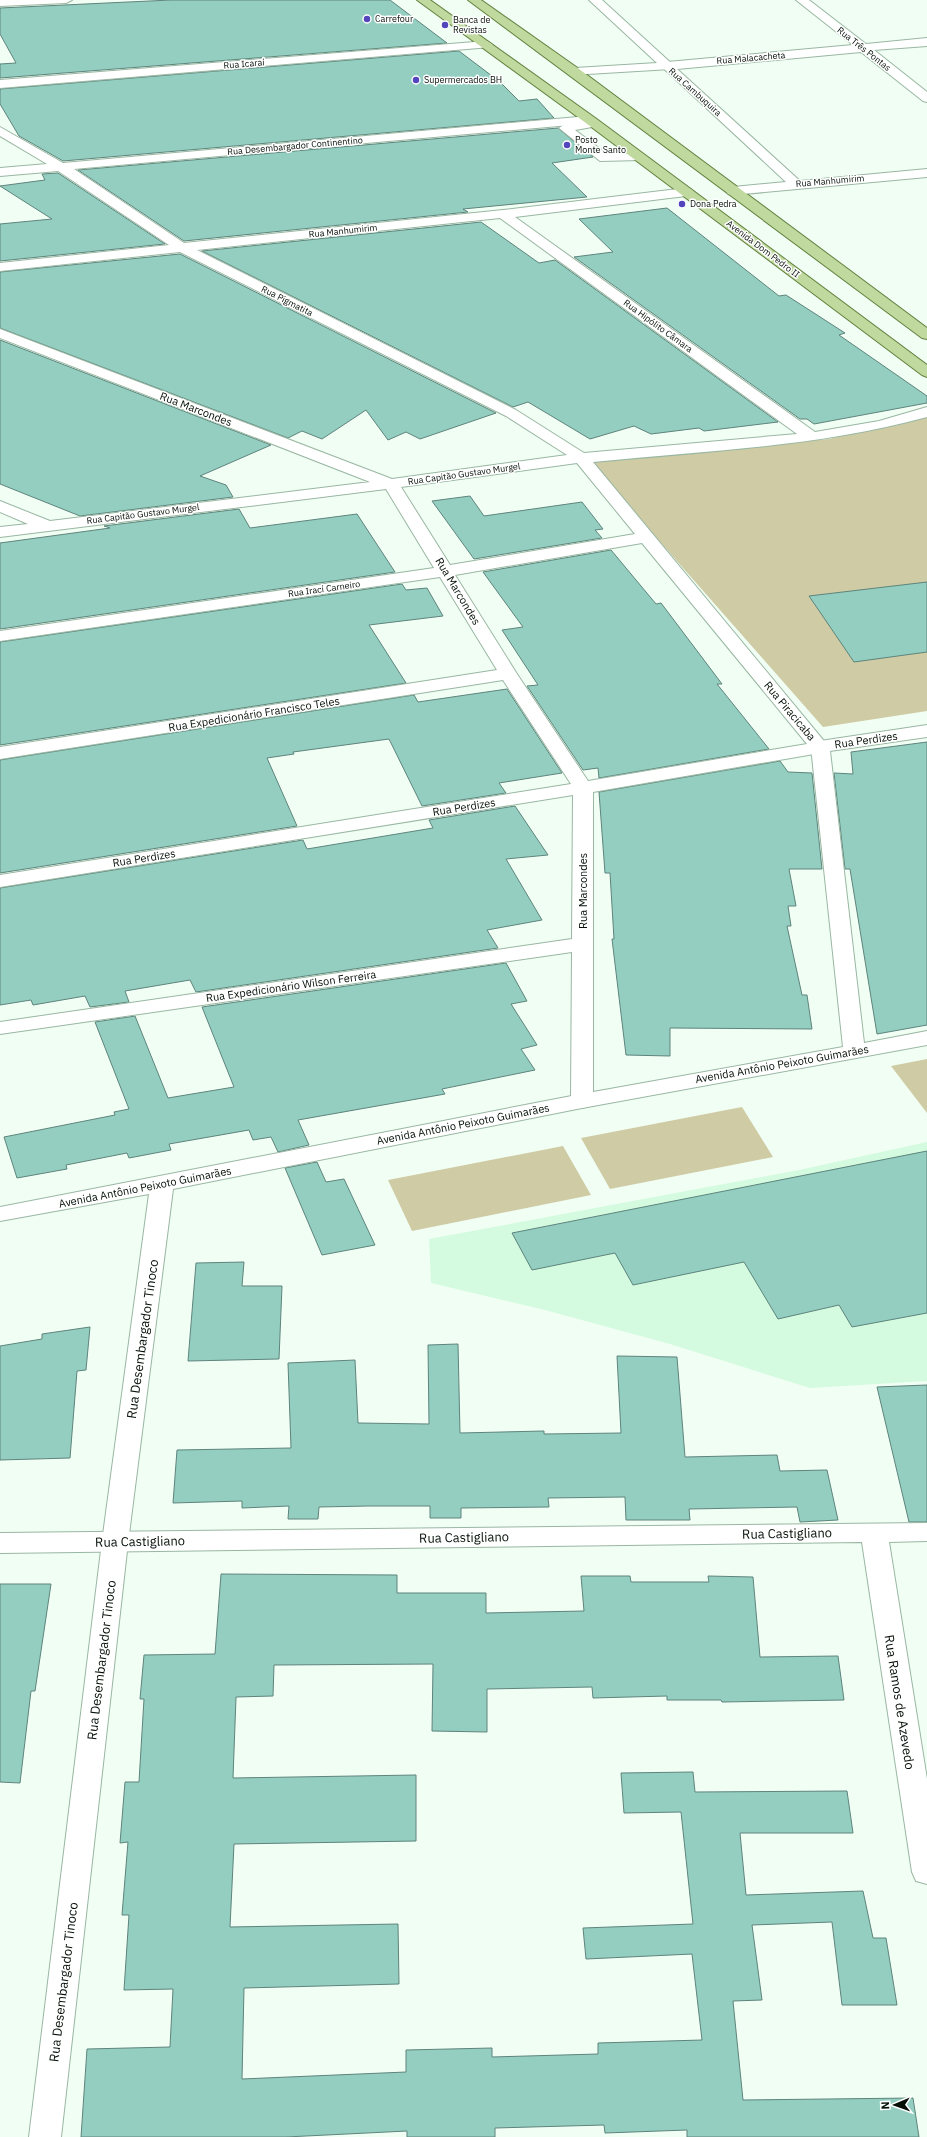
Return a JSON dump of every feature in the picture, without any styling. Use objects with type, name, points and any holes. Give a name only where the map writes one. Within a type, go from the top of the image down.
[{"type":"main road","name":"Avenida Dom Pedro II","points":[[423,0],[592,121],[637,157],[927,372]]},
{"type":"main road","points":[[474,0],[575,72],[927,335]]},
{"type":"street","points":[[0,3],[66,0]]},
{"type":"street","name":"Rua Cambuquira","points":[[595,0],[796,184]]},
{"type":"street","name":"Rua Três Pontas","points":[[802,0],[927,98]]},
{"type":"street","name":"Rua Malacacheta","points":[[575,72],[667,66],[927,42]]},
{"type":"street","name":"Rua Icaraí","points":[[0,84],[487,45]]},
{"type":"street","name":"Rua Desembargador Continentino","points":[[0,172],[592,121]]},
{"type":"street","name":"Rua Pigmatita","points":[[0,131],[60,166],[182,248],[511,413],[548,435],[581,458]]},
{"type":"street","name":"Rua Manhumirim","points":[[734,191],[796,184],[927,173]]},
{"type":"street","name":"Rua Manhumirim","points":[[0,267],[503,214],[686,192]]},
{"type":"street","name":"Rua Hipólito Câmara","points":[[503,214],[812,437]]},
{"type":"street","name":"Rua Marcondes","points":[[0,333],[391,484],[446,571],[508,674],[583,788],[582,1100]]},
{"type":"street","name":"Rua Capitão Gustavo Murgel","points":[[0,532],[391,484],[581,458],[812,437],[880,425],[927,412]]},
{"type":"street","name":"Rua Piracicaba","points":[[581,458],[820,747],[854,1051]]},
{"type":"street","points":[[0,506],[46,526]]},
{"type":"street","name":"Rua Irací Carneiro","points":[[0,636],[446,571],[646,537]]},
{"type":"street","name":"Rua Expedicionário Francisco Teles","points":[[0,753],[508,674]]},
{"type":"street","name":"Rua Perdizes","points":[[0,881],[583,788],[820,747],[927,731]]},
{"type":"street","name":"Rua Expedicionário Wilson Ferreira","points":[[0,1028],[583,944]]},
{"type":"street","name":"Avenida Antônio Peixoto Guimarães","points":[[0,1214],[162,1184],[582,1100],[927,1038]]},
{"type":"street","name":"Rua Desembargador Tinoco","points":[[45,2137],[115,1542],[162,1184]]},
{"type":"street","name":"Rua Ramos de Azevedo","points":[[874,1532],[927,1872]]},
{"type":"street","name":"Rua Castigliano","points":[[0,1543],[927,1532]]},
{"type":"lane","points":[[592,121],[565,128],[604,158],[637,157]]},
{"type":"shaded area","points":[[927,416],[927,711],[823,727],[587,459],[829,439]]},
{"type":"shaded area","points":[[927,1059],[927,1113],[891,1066]]},
{"type":"shaded area","points":[[742,1107],[773,1157],[610,1189],[581,1138]]},
{"type":"shaded area","points":[[927,1142],[927,1381],[810,1388],[670,1344],[545,1310],[431,1283],[429,1239],[799,1170]]},
{"type":"shaded area","points":[[563,1146],[591,1195],[412,1231],[388,1180]]},
{"type":"building","points":[[171,0],[390,0],[447,43],[0,78],[0,64],[16,63],[0,34],[0,8]]},
{"type":"building","points":[[459,51],[500,82],[519,101],[537,99],[554,118],[63,161],[19,136],[0,104],[0,89]]},
{"type":"building","points":[[558,128],[593,157],[552,163],[587,197],[463,209],[468,212],[184,241],[78,170]]},
{"type":"building","points":[[58,173],[165,244],[0,261],[0,224],[52,219],[0,186],[45,180],[42,174]]},
{"type":"building","points":[[667,208],[779,296],[786,295],[845,333],[839,335],[927,396],[927,403],[814,424],[807,419],[800,419],[574,257],[613,252],[579,219]]},
{"type":"building","points":[[481,222],[539,263],[555,260],[778,422],[704,431],[699,428],[651,434],[634,426],[590,439],[528,402],[513,407],[202,251]]},
{"type":"building","points":[[180,254],[496,413],[420,439],[406,432],[388,440],[366,410],[322,439],[302,431],[288,438],[0,328],[0,272]]},
{"type":"building","points":[[0,340],[271,445],[200,476],[226,485],[233,497],[80,516],[0,484]]},
{"type":"building","points":[[470,496],[484,516],[582,502],[603,529],[595,530],[602,538],[474,559],[432,501]]},
{"type":"building","points":[[239,509],[250,528],[357,514],[395,572],[0,629],[0,543],[110,528],[104,526]]},
{"type":"building","points":[[611,550],[656,604],[661,603],[722,684],[717,684],[769,749],[599,778],[598,768],[583,770],[527,686],[538,685],[502,630],[523,627],[483,572]]},
{"type":"building","points":[[927,582],[927,652],[854,662],[809,596]]},
{"type":"building","points":[[402,584],[406,590],[427,588],[443,616],[369,625],[406,683],[0,745],[0,642]]},
{"type":"building","points":[[507,689],[562,773],[499,783],[506,793],[422,806],[389,739],[293,752],[294,754],[267,758],[297,826],[0,873],[0,760],[414,695],[418,702]]},
{"type":"building","points":[[927,742],[927,1025],[877,1034],[850,869],[845,869],[834,773],[853,774],[851,752]]},
{"type":"building","points":[[780,761],[788,772],[812,773],[822,869],[789,869],[796,906],[788,906],[791,926],[787,926],[802,995],[807,995],[812,1029],[670,1028],[670,1056],[626,1055],[612,939],[614,939],[610,873],[605,873],[599,792]]},
{"type":"building","points":[[515,806],[548,855],[506,859],[542,920],[487,930],[498,948],[196,992],[190,980],[125,991],[129,1002],[90,1007],[85,996],[33,1005],[31,1000],[0,1005],[0,888],[303,840],[307,849],[433,828],[429,820]]},
{"type":"building","points":[[506,963],[527,1001],[511,1004],[537,1045],[521,1049],[535,1070],[442,1089],[445,1094],[298,1120],[309,1145],[278,1152],[271,1137],[253,1140],[249,1130],[169,1144],[171,1150],[129,1158],[127,1153],[66,1165],[67,1169],[17,1178],[4,1137],[115,1115],[114,1112],[129,1109],[95,1022],[135,1016],[168,1098],[234,1087],[202,1007]]},
{"type":"building","points":[[927,1151],[927,1313],[852,1327],[839,1305],[778,1319],[744,1262],[633,1285],[615,1253],[532,1270],[512,1233]]},
{"type":"building","points":[[317,1162],[326,1182],[344,1179],[375,1245],[322,1255],[285,1168]]},
{"type":"building","points":[[244,1262],[242,1286],[282,1286],[279,1359],[188,1361],[196,1263]]},
{"type":"building","points":[[90,1327],[86,1370],[77,1371],[70,1458],[0,1460],[0,1346],[42,1339],[42,1334]]},
{"type":"building","points":[[458,1344],[460,1433],[544,1431],[544,1434],[621,1433],[617,1356],[677,1357],[685,1457],[777,1455],[780,1471],[827,1470],[838,1520],[800,1522],[797,1507],[689,1509],[690,1520],[626,1520],[625,1497],[548,1498],[549,1507],[461,1508],[461,1518],[430,1518],[430,1506],[319,1507],[318,1519],[288,1519],[289,1506],[242,1508],[242,1501],[173,1503],[177,1450],[291,1448],[288,1363],[355,1360],[358,1423],[429,1424],[428,1345]]},
{"type":"building","points":[[927,1385],[927,1522],[909,1522],[877,1387]]},
{"type":"building","points":[[221,1574],[397,1575],[397,1593],[486,1593],[486,1613],[584,1611],[581,1576],[630,1576],[631,1582],[709,1582],[708,1576],[753,1577],[760,1657],[838,1656],[844,1700],[722,1702],[721,1700],[667,1700],[667,1696],[593,1698],[592,1687],[487,1689],[487,1732],[432,1731],[433,1664],[274,1665],[273,1696],[236,1697],[233,1778],[416,1775],[416,1841],[234,1844],[230,1927],[398,1924],[399,1984],[244,1988],[242,2079],[406,2072],[406,2050],[492,2048],[492,2057],[598,2054],[598,2043],[702,2040],[692,1954],[586,1959],[583,1928],[693,1924],[681,1812],[624,1813],[621,1773],[693,1772],[695,1792],[847,1791],[853,1833],[740,1833],[746,1895],[863,1891],[873,1938],[886,1938],[897,2005],[842,2005],[832,1922],[752,1925],[762,2000],[733,2001],[743,2100],[913,2098],[919,2137],[687,2137],[687,2130],[605,2133],[604,2125],[495,2128],[495,2137],[407,2137],[407,2131],[286,2137],[81,2137],[87,2049],[170,2047],[173,1989],[124,1990],[129,1915],[122,1915],[128,1842],[120,1843],[125,1782],[139,1782],[144,1699],[140,1699],[144,1655],[215,1654]]},
{"type":"building","points":[[0,1584],[51,1584],[35,1691],[31,1691],[20,1783],[0,1782]]},
{"type":"place","name":"Carrefour","points":[[367,19]]},
{"type":"place","name":"Banca de Revistas","points":[[445,25]]},
{"type":"place","name":"Supermercados BH","points":[[416,80]]},
{"type":"place","name":"Posto Monte Santo","points":[[567,145]]},
{"type":"place","name":"Dona Pedra","points":[[682,204]]}]
